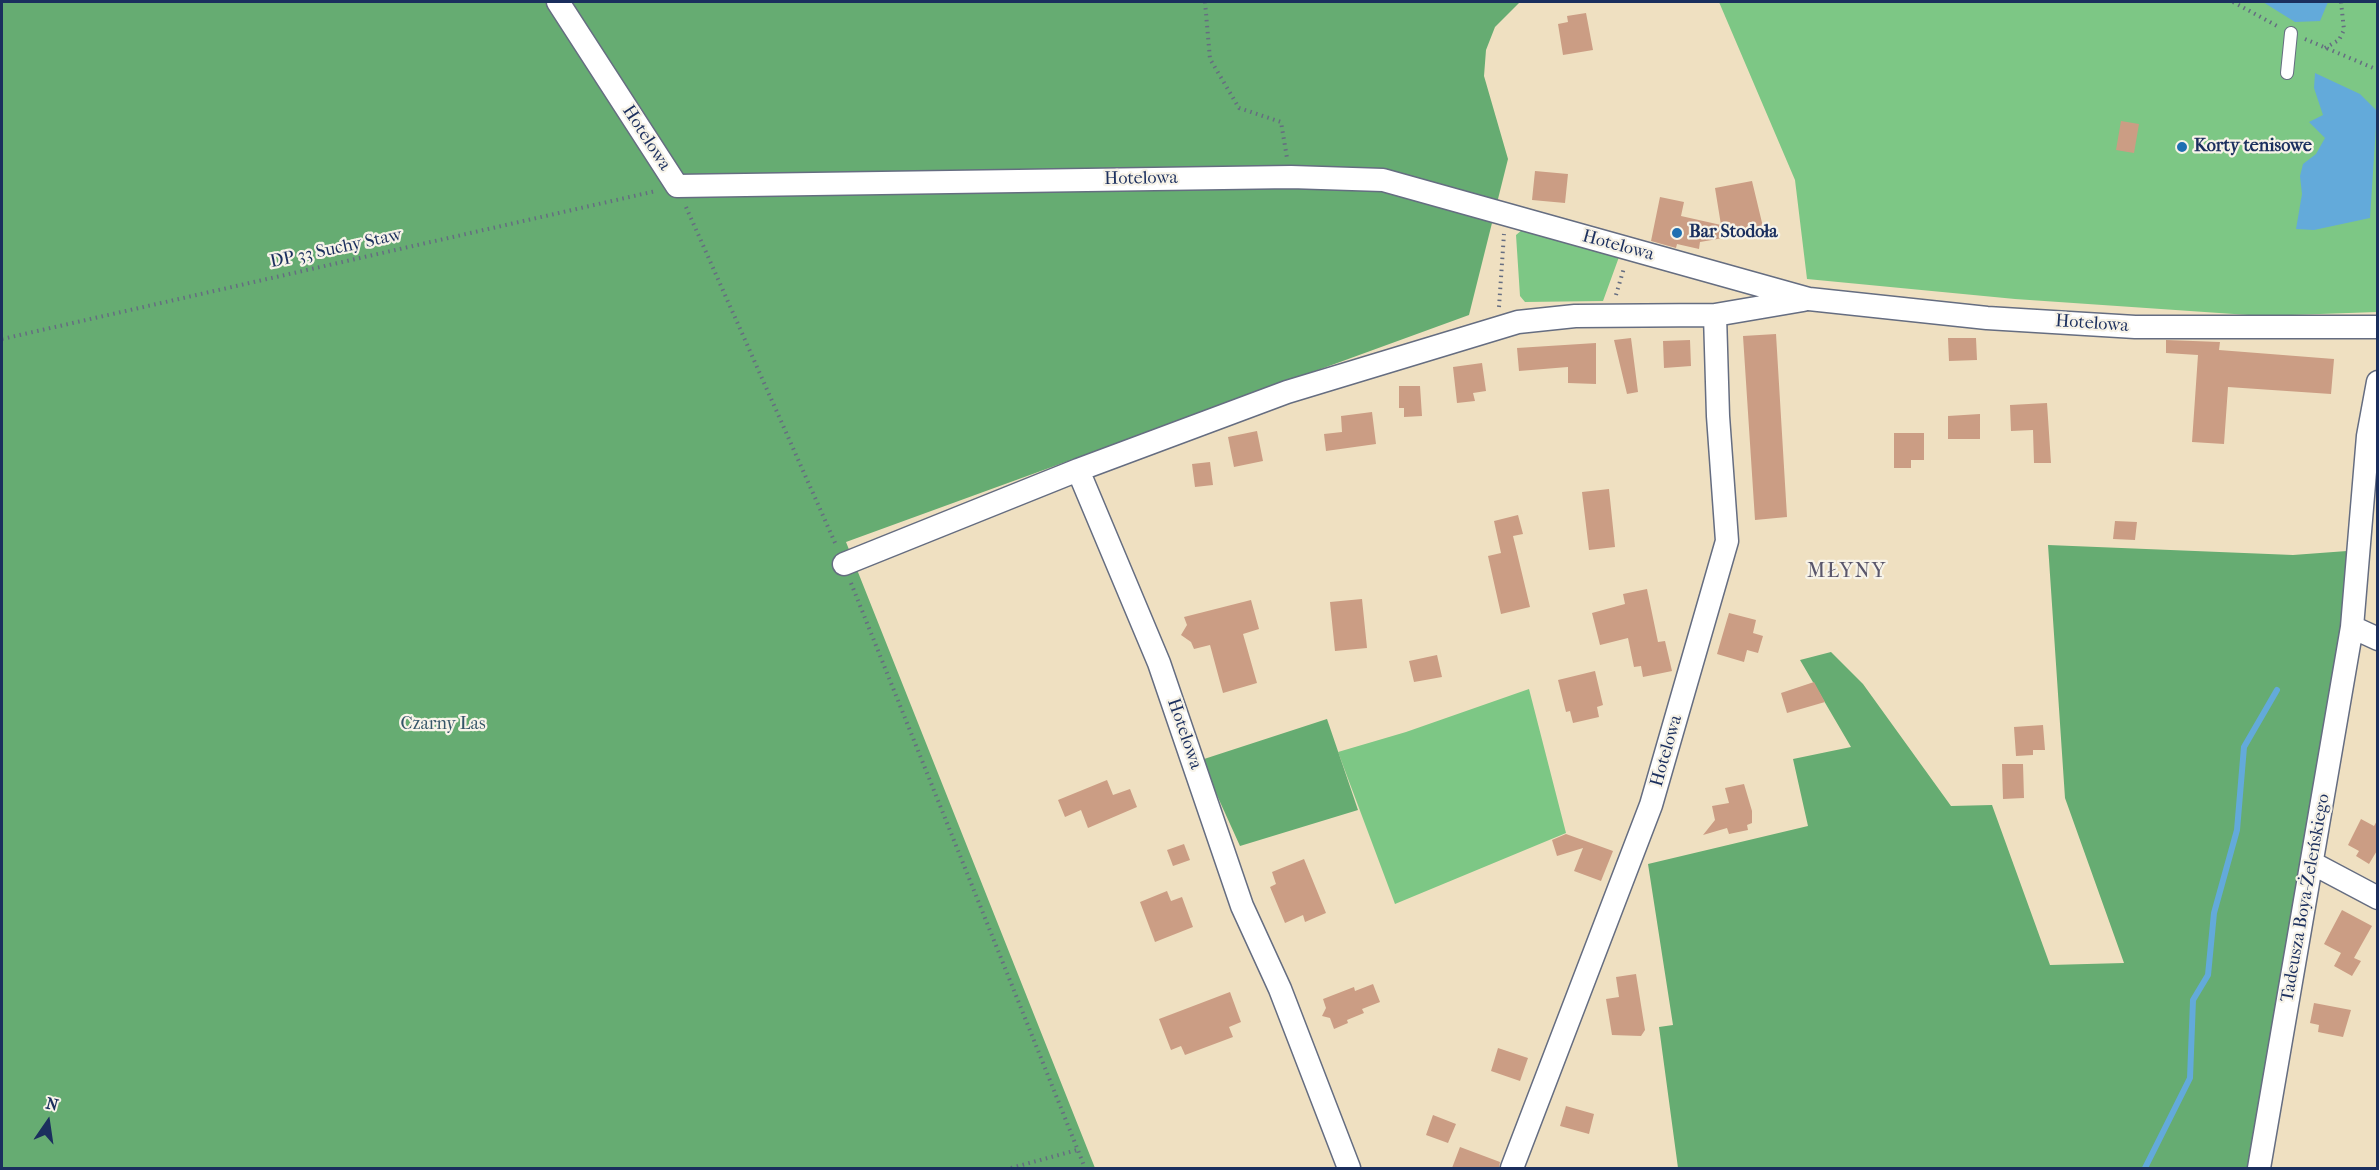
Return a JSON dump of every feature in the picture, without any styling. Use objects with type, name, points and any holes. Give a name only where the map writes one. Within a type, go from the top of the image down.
[{"type":"street","name":"Hotelowa","points":[[558,2],[677,186],[1291,177],[1383,180],[1809,299],[1987,318],[2134,327],[2378,327]]},
{"type":"street","name":"Hotelowa","points":[[844,564],[1078,470],[1287,392],[1498,327],[1541,318],[1715,315],[1809,299]]},
{"type":"street","name":"Hotelowa","points":[[1512,1168],[1652,805],[1727,542],[1718,416],[1715,315]]},
{"type":"street","name":"Tadeusza Boya-Żeleńskiego","points":[[2259,1168],[2352,627],[2368,436],[2378,382]]},
{"type":"street","name":"Hotelowa","points":[[1078,470],[1159,663],[1242,906],[1280,988],[1349,1168]]},
{"type":"street","points":[[2352,627],[2378,639]]},
{"type":"street","points":[[2312,863],[2378,898]]},
{"type":"lane","points":[[2287,74],[2291,33]]},
{"type":"path","points":[[1205,2],[1210,59],[1239,108],[1281,122],[1291,177]]},
{"type":"path","points":[[2325,48],[2339,40],[2344,30],[2341,2]]},
{"type":"path","name":"DP 33 Suchy Staw","points":[[2,339],[677,186]]},
{"type":"path","points":[[677,186],[844,564],[1085,1168]]},
{"type":"path","points":[[1498,327],[1500,266],[1506,215]]},
{"type":"path","points":[[1611,316],[1629,250]]},
{"type":"path","points":[[1011,1168],[1077,1150]]},
{"type":"green space","name":"Czarny Las","points":[[2,2],[1520,2],[1495,27],[1486,50],[1484,76],[1508,159],[1469,315],[846,542],[1095,1168],[2,1168]]},
{"type":"green space","points":[[1719,2],[2377,2],[2377,312],[2263,316],[2015,299],[1807,279],[1795,180]]},
{"type":"green space","points":[[1522,230],[1619,257],[1603,301],[1525,302],[1520,296],[1516,235]]},
{"type":"green space","points":[[2048,545],[2293,555],[2347,551],[2341,627],[2247,1168],[1678,1168],[1659,1027],[1673,1025],[1648,864],[1808,826],[1793,759],[1851,747],[1800,660],[1831,652],[1863,684],[1951,806],[1992,805],[2050,965],[2124,963],[2065,798]]},
{"type":"green space","points":[[1529,689],[1566,833],[1395,904],[1338,752],[1406,732]]},
{"type":"green space","points":[[1327,719],[1358,810],[1240,846],[1201,760]]},
{"type":"water","points":[[2263,2],[2328,2],[2320,21],[2295,22]]},
{"type":"water","points":[[2315,73],[2360,94],[2377,111],[2370,218],[2314,230],[2296,229],[2302,194],[2300,176],[2303,164],[2316,154],[2325,138],[2309,122],[2323,115],[2314,88]]},
{"type":"building","points":[[1586,13],[1593,50],[1563,55],[1558,24],[1568,22],[1567,16]]},
{"type":"building","points":[[2121,121],[2139,124],[2134,153],[2116,150]]},
{"type":"building","points":[[1535,171],[1568,174],[1565,203],[1532,200]]},
{"type":"building","points":[[1752,181],[1764,231],[1700,242],[1699,249],[1677,244],[1676,248],[1651,241],[1660,197],[1684,202],[1681,216],[1721,225],[1715,188]]},
{"type":"building","points":[[1776,334],[1787,517],[1755,520],[1743,336]]},
{"type":"building","points":[[1631,338],[1638,392],[1627,394],[1614,340]]},
{"type":"building","points":[[1948,338],[1976,338],[1977,360],[1949,361]]},
{"type":"building","points":[[1690,340],[1691,366],[1664,368],[1663,341]]},
{"type":"building","points":[[2166,340],[2220,342],[2219,350],[2334,359],[2331,394],[2228,387],[2224,444],[2192,442],[2198,355],[2166,353]]},
{"type":"building","points":[[1596,343],[1596,384],[1568,383],[1568,367],[1519,371],[1517,348]]},
{"type":"building","points":[[1482,363],[1486,391],[1473,393],[1475,401],[1457,403],[1453,367]]},
{"type":"building","points":[[1399,386],[1420,386],[1422,416],[1404,417],[1404,408],[1399,408]]},
{"type":"building","points":[[2047,403],[2051,463],[2034,463],[2033,430],[2011,431],[2010,405]]},
{"type":"building","points":[[1372,412],[1376,444],[1326,451],[1324,434],[1342,432],[1341,416]]},
{"type":"building","points":[[1980,414],[1980,439],[1948,439],[1948,416]]},
{"type":"building","points":[[1257,431],[1263,461],[1234,467],[1228,437]]},
{"type":"building","points":[[1894,433],[1924,433],[1924,460],[1911,460],[1911,468],[1894,468]]},
{"type":"building","points":[[1210,462],[1213,485],[1195,487],[1192,464]]},
{"type":"building","points":[[1609,489],[1615,547],[1589,550],[1582,492]]},
{"type":"building","points":[[1518,515],[1523,534],[1513,536],[1530,607],[1501,614],[1488,556],[1501,553],[1494,521]]},
{"type":"building","points":[[2115,521],[2137,522],[2135,540],[2113,539]]},
{"type":"building","points":[[1647,589],[1658,642],[1665,641],[1672,671],[1643,677],[1641,666],[1634,667],[1628,638],[1600,645],[1592,613],[1625,604],[1623,594]]},
{"type":"building","points":[[1362,599],[1367,648],[1335,651],[1330,602]]},
{"type":"building","points":[[1251,600],[1259,629],[1243,634],[1257,683],[1223,693],[1210,645],[1194,649],[1191,642],[1181,635],[1187,625],[1184,617]]},
{"type":"building","points":[[1729,613],[1756,620],[1753,633],[1763,636],[1758,653],[1747,650],[1744,662],[1717,654]]},
{"type":"building","points":[[1437,655],[1442,677],[1414,682],[1409,661]]},
{"type":"building","points":[[1595,671],[1603,705],[1597,707],[1599,717],[1573,723],[1570,711],[1566,712],[1558,680]]},
{"type":"building","points":[[1814,682],[1825,702],[1787,713],[1781,693]]},
{"type":"building","points":[[2043,725],[2045,750],[2033,750],[2033,755],[2016,756],[2014,727]]},
{"type":"building","points":[[2002,764],[2023,764],[2024,798],[2003,799]]},
{"type":"building","points":[[1107,780],[1113,795],[1130,789],[1137,807],[1088,828],[1081,810],[1065,817],[1058,800]]},
{"type":"building","points":[[1744,784],[1752,811],[1752,823],[1747,825],[1748,830],[1729,834],[1727,828],[1703,835],[1715,820],[1712,806],[1729,803],[1725,788]]},
{"type":"building","points":[[2361,819],[2374,826],[2378,819],[2378,849],[2369,864],[2356,856],[2359,851],[2348,845]]},
{"type":"building","points":[[1566,834],[1613,851],[1601,881],[1574,871],[1583,848],[1557,856],[1552,840]]},
{"type":"building","points":[[1184,844],[1190,860],[1173,866],[1167,850]]},
{"type":"building","points":[[1304,859],[1326,913],[1305,922],[1303,915],[1285,923],[1270,887],[1276,884],[1272,872]]},
{"type":"building","points":[[1167,891],[1171,901],[1182,897],[1193,927],[1155,942],[1140,902]]},
{"type":"building","points":[[2342,910],[2372,926],[2354,958],[2361,961],[2352,976],[2334,966],[2341,953],[2324,944]]},
{"type":"building","points":[[1636,974],[1645,1030],[1641,1036],[1612,1035],[1606,999],[1619,997],[1616,977]]},
{"type":"building","points":[[1373,984],[1380,1002],[1362,1009],[1364,1013],[1347,1020],[1348,1023],[1334,1029],[1330,1018],[1322,1016],[1326,1008],[1323,999],[1354,987],[1355,991]]},
{"type":"building","points":[[1230,992],[1241,1022],[1229,1027],[1233,1037],[1185,1055],[1181,1046],[1171,1050],[1159,1019]]},
{"type":"building","points":[[2314,1003],[2351,1010],[2343,1037],[2318,1032],[2319,1025],[2310,1023]]},
{"type":"building","points":[[1498,1048],[1528,1058],[1520,1081],[1491,1071]]},
{"type":"building","points":[[1566,1106],[1594,1114],[1589,1134],[1560,1126]]},
{"type":"building","points":[[1433,1115],[1456,1124],[1448,1143],[1426,1135]]},
{"type":"building","points":[[1460,1147],[1500,1162],[1499,1168],[1452,1168]]},
{"type":"waterway","points":[[2145,1168],[2190,1078],[2193,1000],[2208,975],[2214,913],[2237,830],[2244,747],[2277,690]]},
{"type":"place","name":"Korty tenisowe","points":[[2182,147]]},
{"type":"place","name":"Bar Stodoła","points":[[1677,233]]},
{"type":"district","name":"MŁYNY","points":[[1847,572]]}]
